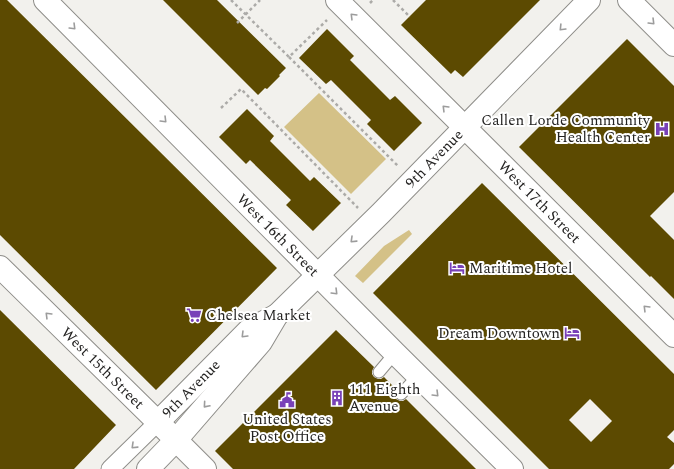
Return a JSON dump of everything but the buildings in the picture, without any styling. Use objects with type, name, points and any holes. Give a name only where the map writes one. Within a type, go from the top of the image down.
[{"type":"street","name":"West 16th Street","points":[[45,0],[512,469]]},
{"type":"street","name":"West 17th Street","points":[[337,0],[674,336]]},
{"type":"street","name":"9th Avenue","points":[[148,469],[176,440],[261,342],[277,315],[465,128],[589,0]]},
{"type":"street","points":[[629,0],[674,45]]},
{"type":"street","name":"West 15th Street","points":[[0,267],[205,469]]},
{"type":"street","name":"9th Avenue","points":[[110,469],[249,330],[277,315]]},
{"type":"lane","points":[[379,372],[395,353]]},
{"type":"lane","points":[[401,394],[418,376]]},
{"type":"path","points":[[231,0],[412,180]]},
{"type":"path","points":[[237,23],[260,0]]},
{"type":"path","points":[[370,4],[373,0]]},
{"type":"path","points":[[393,0],[410,17]]},
{"type":"path","points":[[289,58],[327,20]]},
{"type":"path","points":[[221,108],[241,89],[371,222]]},
{"type":"shaded area","points":[[319,93],[386,159],[351,194],[284,127]]},
{"type":"shaded area","points":[[409,230],[412,234],[363,283],[355,276],[384,246]]},
{"type":"place","name":"Callen Lorde Community Health Center","points":[[662,129]]},
{"type":"place","name":"Maritime Hotel","points":[[457,268]]},
{"type":"place","name":"Chelsea Market","points":[[194,315]]},
{"type":"place","name":"Dream Downtown","points":[[572,333]]},
{"type":"place","name":"111 Eighth Avenue","points":[[337,398]]},
{"type":"place","name":"United States Post Office","points":[[287,400]]}]
